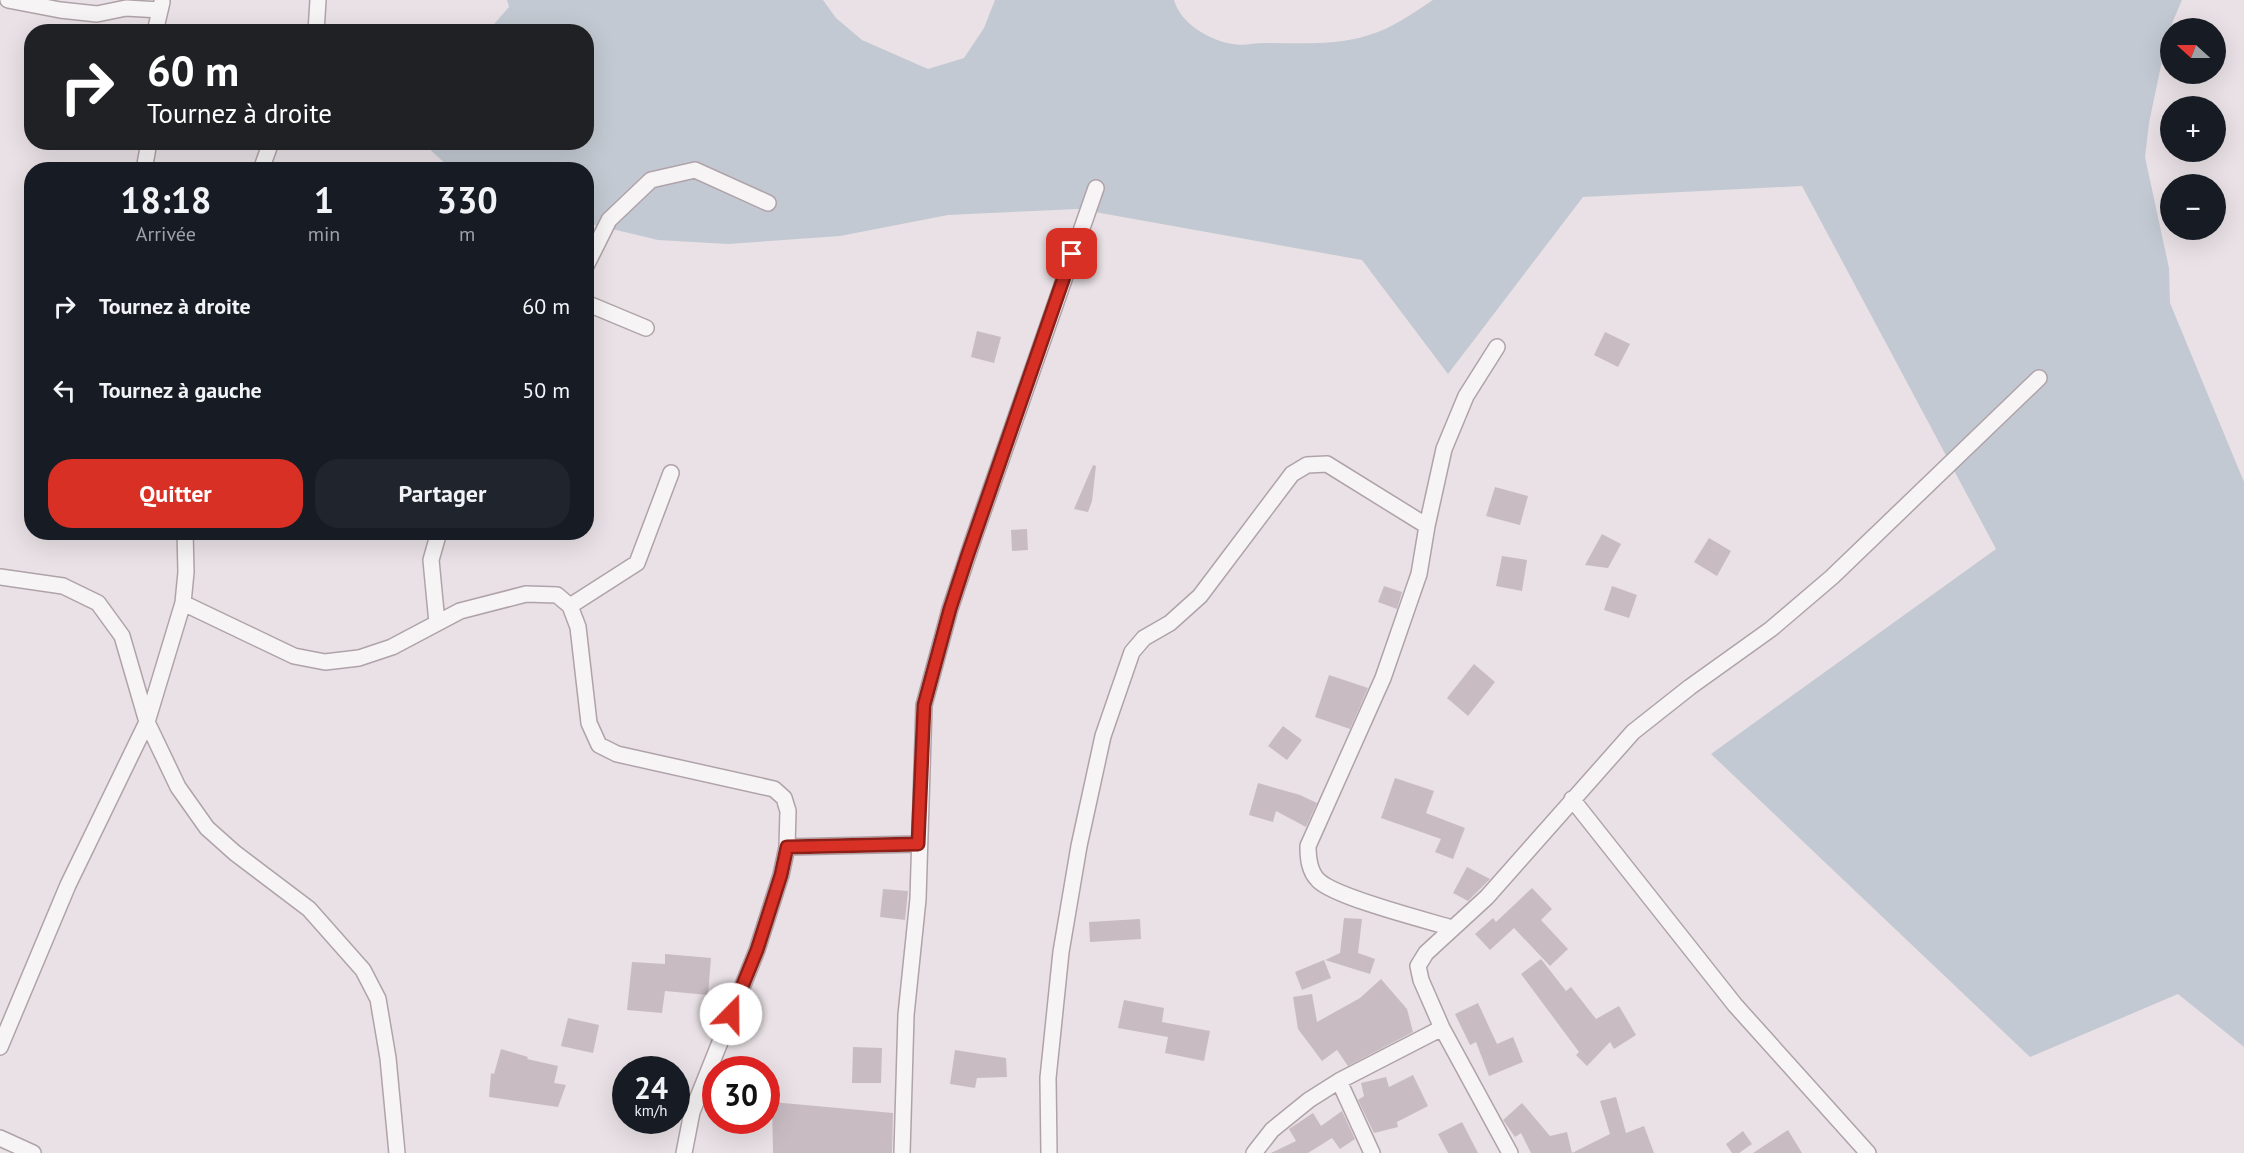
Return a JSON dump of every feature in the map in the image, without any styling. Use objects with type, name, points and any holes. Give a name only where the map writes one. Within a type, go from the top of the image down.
[{"type":"street","points":[[8,0],[97,14],[126,8],[161,5],[157,24]]},
{"type":"street","points":[[316,24],[318,0]]},
{"type":"street","points":[[594,250],[609,220],[651,180],[695,170],[768,204]]},
{"type":"street","points":[[902,1153],[906,1015],[918,899],[924,705],[950,609],[1096,188]]},
{"type":"street","points":[[594,306],[646,328]]},
{"type":"street","points":[[1452,928],[1337,892],[1317,880],[1309,863],[1308,846],[1383,678],[1419,574],[1444,449],[1466,396],[1497,347]]},
{"type":"street","points":[[1510,1153],[1442,1028],[1421,980],[1419,966],[1426,953],[1487,897],[1633,732],[1690,687],[1771,629],[1832,577],[2039,378]]},
{"type":"street","points":[[1049,1153],[1048,1078],[1061,952],[1079,846],[1103,736],[1132,652],[1143,638],[1170,623],[1200,596],[1292,474],[1307,465],[1327,464],[1427,526]]},
{"type":"street","points":[[570,606],[637,563],[671,473]]},
{"type":"street","points":[[0,1047],[68,885],[147,722],[183,603],[186,572],[185,540]]},
{"type":"street","points":[[437,540],[431,560],[437,623]]},
{"type":"street","points":[[0,577],[63,586],[98,603],[122,636],[147,722],[178,787],[207,828],[235,853],[309,909],[363,970],[378,999],[388,1058],[397,1153]]},
{"type":"street","points":[[183,603],[294,656],[325,662],[358,658],[392,647],[460,611],[526,594],[556,595],[570,606],[578,627],[590,723],[599,745],[617,754],[774,789],[784,798],[788,811],[787,847],[781,875],[757,950],[692,1112],[684,1153]]},
{"type":"street","points":[[1572,799],[1735,1005],[1868,1153]]},
{"type":"street","points":[[787,847],[918,844]]},
{"type":"street","points":[[1254,1153],[1272,1130],[1309,1100],[1339,1081],[1442,1028]]},
{"type":"street","points":[[1339,1081],[1372,1153]]},
{"type":"street","points":[[0,1138],[33,1153]]},
{"type":"shaded area","points":[[507,0],[823,0],[836,18],[862,40],[928,69],[964,58],[984,28],[995,0],[1174,0],[1183,16],[1197,30],[1215,39],[1241,45],[1318,43],[1356,39],[1395,24],[1433,0],[2182,0],[2174,18],[2160,18],[2160,70],[2149,123],[2145,157],[2160,226],[2160,240],[2163,240],[2169,268],[2170,303],[2244,482],[2244,1047],[2178,994],[2030,1057],[1711,754],[1996,549],[1802,186],[1583,197],[1448,374],[1362,260],[1078,209],[948,215],[840,236],[728,244],[658,240],[594,225],[594,162],[443,162],[431,150],[594,150],[594,24],[494,24],[509,7]]},
{"type":"building","points":[[977,331],[1001,337],[994,363],[971,357]]},
{"type":"building","points":[[1605,332],[1630,344],[1618,367],[1594,355]]},
{"type":"building","points":[[1093,465],[1096,466],[1092,501],[1088,512],[1074,509]]},
{"type":"building","points":[[1495,487],[1528,496],[1520,525],[1486,516]]},
{"type":"building","points":[[1027,529],[1028,550],[1012,551],[1011,530]]},
{"type":"building","points":[[1602,534],[1621,544],[1608,568],[1585,565]]},
{"type":"building","points":[[1709,538],[1731,551],[1717,576],[1694,562]]},
{"type":"building","points":[[1502,556],[1527,560],[1522,591],[1496,586]]},
{"type":"building","points":[[1384,586],[1402,592],[1397,609],[1378,602]]},
{"type":"building","points":[[1612,586],[1637,595],[1629,618],[1604,610]]},
{"type":"building","points":[[1474,664],[1495,682],[1468,716],[1447,698]]},
{"type":"building","points":[[1329,675],[1368,688],[1350,729],[1315,717]]},
{"type":"building","points":[[1283,726],[1302,740],[1287,760],[1268,746]]},
{"type":"building","points":[[1395,778],[1434,791],[1426,813],[1465,828],[1453,859],[1435,852],[1441,839],[1381,818]]},
{"type":"building","points":[[1258,783],[1300,795],[1317,803],[1306,827],[1276,811],[1273,822],[1249,815]]},
{"type":"building","points":[[1467,867],[1490,879],[1468,901],[1453,893]]},
{"type":"building","points":[[1532,888],[1552,909],[1541,920],[1568,949],[1550,966],[1514,928],[1490,950],[1475,934],[1493,918],[1496,922]]},
{"type":"building","points":[[883,889],[908,891],[905,920],[880,917]]},
{"type":"building","points":[[1344,918],[1362,919],[1358,953],[1375,959],[1370,974],[1325,960],[1340,953]]},
{"type":"building","points":[[1140,919],[1141,939],[1090,942],[1089,922]]},
{"type":"building","points":[[665,954],[711,958],[708,995],[665,991],[662,1013],[627,1010],[632,962],[665,964]]},
{"type":"building","points":[[1541,959],[1566,991],[1571,987],[1596,1019],[1619,1006],[1636,1035],[1614,1049],[1610,1042],[1587,1066],[1576,1055],[1579,1052],[1521,974]]},
{"type":"building","points":[[1324,960],[1331,978],[1302,990],[1295,972]]},
{"type":"building","points":[[1381,979],[1407,1009],[1413,1032],[1348,1066],[1337,1050],[1322,1061],[1298,1029],[1293,997],[1312,994],[1317,1022],[1360,998]]},
{"type":"building","points":[[1124,1000],[1164,1008],[1162,1022],[1210,1031],[1204,1061],[1165,1053],[1168,1037],[1118,1028]]},
{"type":"building","points":[[1478,1003],[1497,1044],[1513,1037],[1523,1062],[1489,1076],[1476,1042],[1470,1045],[1455,1014]]},
{"type":"building","points":[[568,1018],[599,1025],[593,1053],[561,1046]]},
{"type":"building","points":[[853,1047],[882,1048],[881,1083],[852,1083]]},
{"type":"building","points":[[501,1049],[528,1057],[527,1059],[558,1066],[554,1083],[566,1085],[558,1107],[489,1097],[491,1073],[494,1074]]},
{"type":"building","points":[[955,1050],[1006,1058],[1007,1077],[977,1078],[975,1088],[950,1084]]},
{"type":"building","points":[[1413,1075],[1428,1106],[1397,1122],[1398,1127],[1374,1133],[1358,1100],[1364,1096],[1361,1083],[1386,1077],[1389,1087]]},
{"type":"building","points":[[1616,1097],[1626,1133],[1644,1126],[1654,1153],[1572,1153],[1610,1134],[1600,1101]]},
{"type":"building","points":[[780,1103],[893,1113],[892,1153],[773,1153],[773,1134],[780,1134]]},
{"type":"building","points":[[1522,1103],[1550,1136],[1567,1132],[1572,1153],[1531,1153],[1521,1133],[1515,1137],[1503,1120]]},
{"type":"building","points":[[1342,1111],[1355,1139],[1340,1149],[1332,1138],[1308,1153],[1271,1153],[1296,1141],[1289,1129],[1313,1113],[1321,1126]]},
{"type":"building","points":[[1462,1122],[1478,1153],[1448,1153],[1438,1134]]},
{"type":"building","points":[[1788,1130],[1802,1153],[1753,1153]]},
{"type":"building","points":[[1743,1131],[1752,1144],[1739,1153],[1732,1153],[1726,1144]]},
{"type":"route","points":[[731,1014],[757,950],[781,875],[787,847],[918,844],[924,705],[950,609],[967,557],[1072,254]]}]
